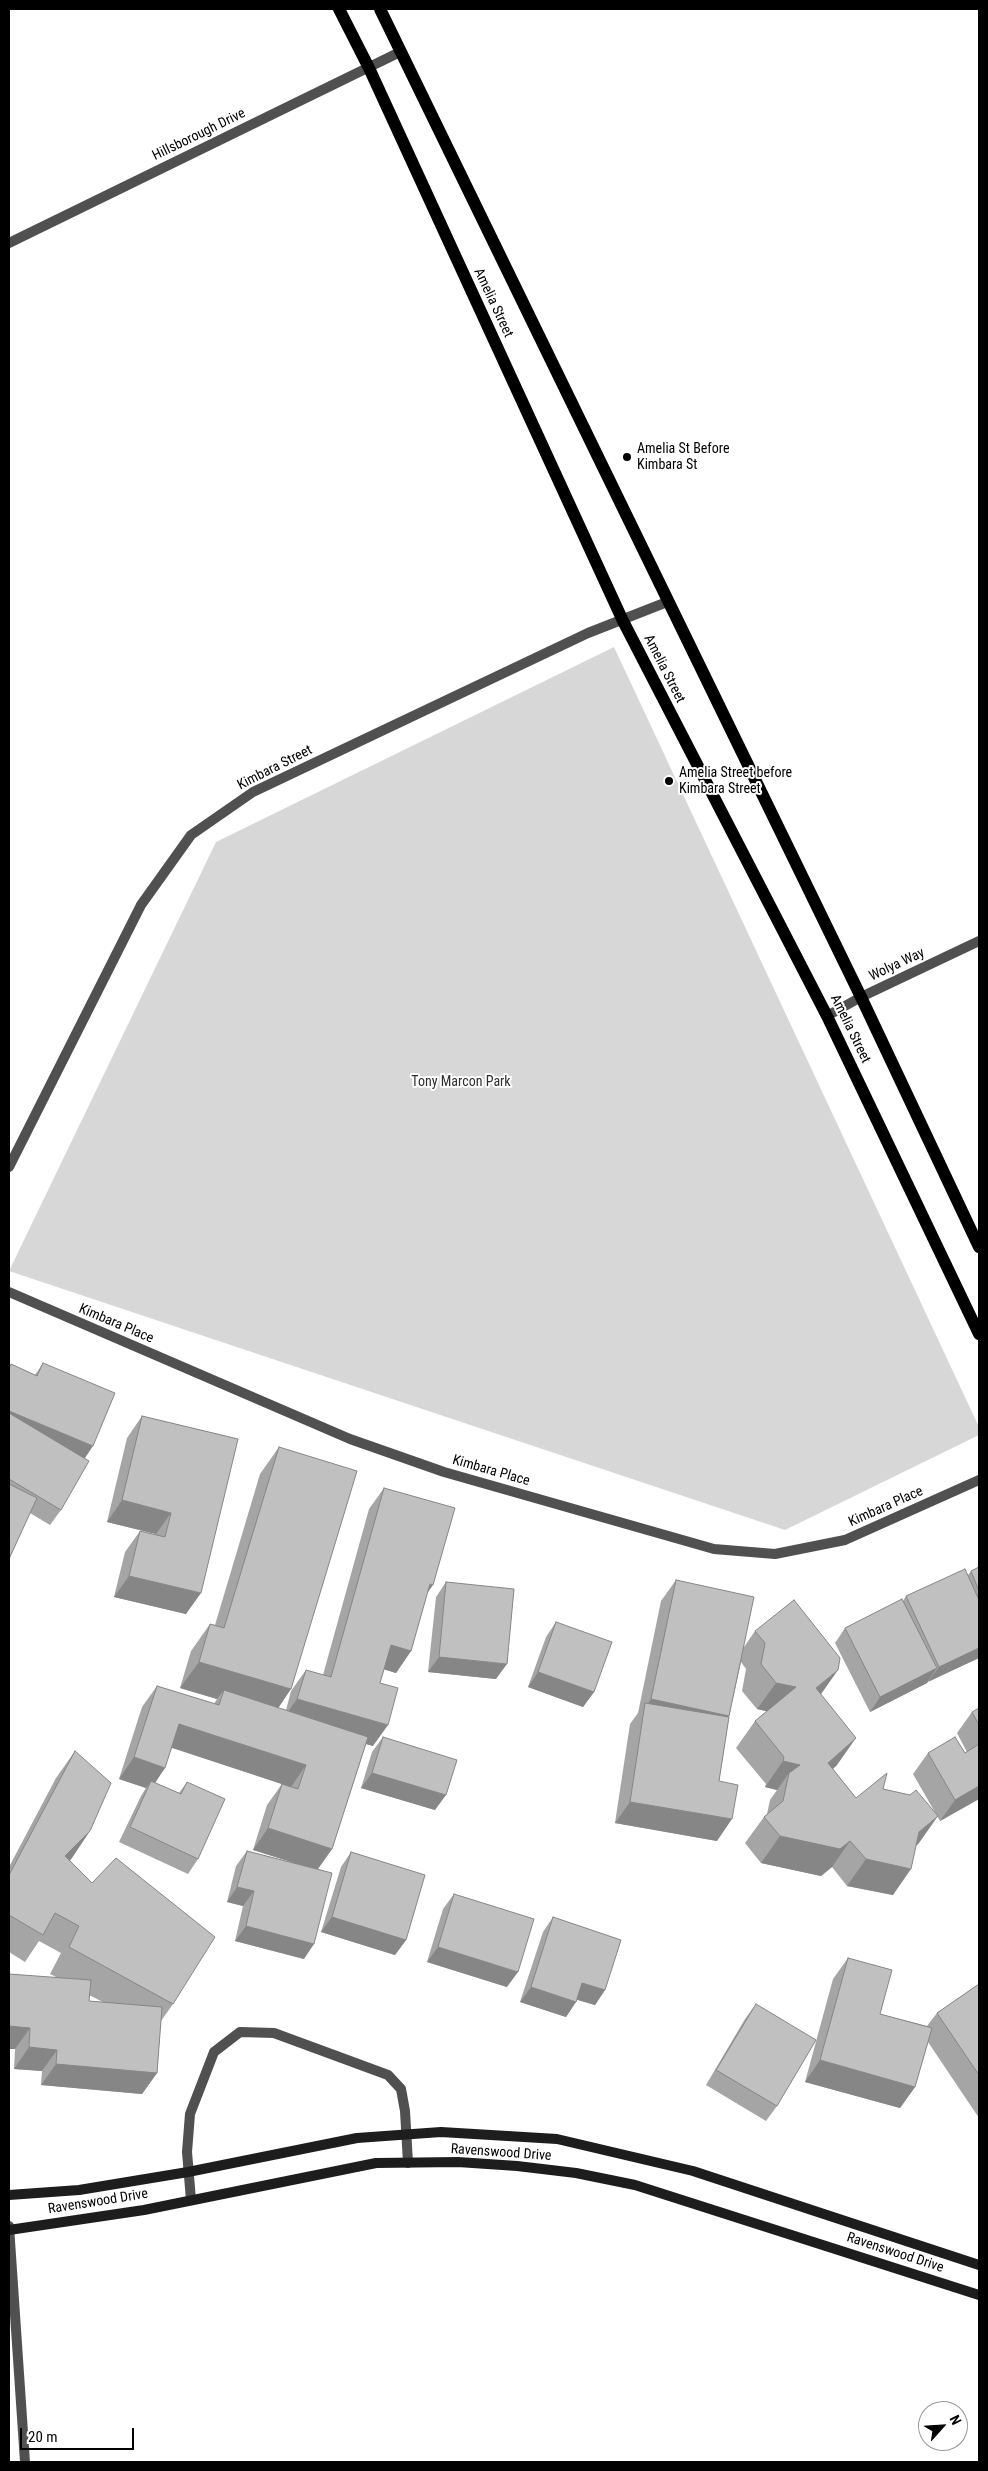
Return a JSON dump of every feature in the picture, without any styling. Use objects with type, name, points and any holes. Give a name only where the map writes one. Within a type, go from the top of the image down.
[{"type":"main road","name":"Amelia Street","points":[[339,9],[623,621],[827,1016],[979,1334]]},
{"type":"main road","name":"Amelia Street","points":[[380,9],[979,1246]]},
{"type":"street","name":"Hillsborough Drive","points":[[9,244],[400,52]]},
{"type":"street","name":"Kimbara Street","points":[[9,1167],[141,905],[191,835],[253,792],[588,633],[623,621],[667,602]]},
{"type":"street","name":"Wolya Way","points":[[827,1016],[860,997],[979,941]]},
{"type":"street","name":"Kimbara Place","points":[[9,1292],[350,1439],[444,1472],[714,1549],[774,1554],[845,1540],[979,1480]]},
{"type":"street","points":[[191,2200],[188,2172],[190,2114],[214,2052],[240,2032],[274,2033],[388,2075],[401,2089],[408,2163]]},
{"type":"street","name":"Ravenswood Drive","points":[[9,2195],[79,2190],[188,2172],[357,2138],[451,2132],[557,2140],[694,2171],[979,2265]]},
{"type":"street","name":"Ravenswood Drive","points":[[9,2230],[144,2210],[376,2163],[458,2162],[576,2173],[635,2185],[706,2206],[979,2295]]},
{"type":"street","points":[[9,2226],[25,2462]]},
{"type":"green space","name":"Tony Marcon Park","points":[[614,647],[979,1427],[979,1435],[785,1530],[9,1271],[216,842]]},
{"type":"building","points":[[43,1363],[115,1393],[93,1446],[9,1411],[9,1369],[11,1364],[37,1376]]},
{"type":"building","points":[[9,1413],[89,1461],[61,1510],[9,1479]]},
{"type":"building","points":[[142,1416],[238,1439],[201,1593],[129,1576],[140,1531],[165,1537],[171,1513],[122,1500]]},
{"type":"building","points":[[279,1447],[357,1471],[291,1689],[199,1662],[210,1624],[224,1628]]},
{"type":"building","points":[[9,1484],[37,1498],[9,1559]]},
{"type":"building","points":[[384,1488],[455,1508],[433,1585],[430,1584],[411,1651],[391,1645],[380,1683],[398,1688],[388,1725],[297,1699],[306,1670],[331,1677]]},
{"type":"building","points":[[979,1567],[979,1591],[971,1571]]},
{"type":"building","points":[[965,1569],[979,1600],[979,1648],[939,1667],[906,1596]]},
{"type":"building","points":[[676,1580],[754,1597],[729,1716],[651,1699]]},
{"type":"building","points":[[446,1582],[514,1589],[507,1664],[439,1657]]},
{"type":"building","points":[[902,1599],[937,1668],[880,1697],[845,1628]]},
{"type":"building","points":[[794,1600],[840,1658],[838,1670],[816,1688],[856,1738],[828,1763],[856,1798],[887,1773],[883,1789],[910,1795],[916,1790],[938,1816],[919,1832],[911,1869],[866,1859],[850,1841],[840,1849],[780,1836],[764,1817],[783,1801],[789,1773],[800,1765],[783,1761],[784,1757],[755,1721],[796,1687],[776,1683],[761,1664],[765,1643],[755,1631]]},
{"type":"building","points":[[556,1622],[612,1642],[594,1692],[538,1672]]},
{"type":"building","points":[[157,1686],[219,1705],[224,1690],[368,1737],[332,1849],[268,1828],[282,1784],[298,1789],[306,1765],[179,1724],[165,1768],[134,1757]]},
{"type":"building","points":[[645,1703],[729,1717],[719,1781],[738,1785],[732,1819],[630,1802]]},
{"type":"building","points":[[979,1708],[979,1725],[972,1712]]},
{"type":"building","points":[[383,1737],[457,1760],[446,1795],[372,1773]]},
{"type":"building","points":[[955,1737],[965,1753],[979,1744],[979,1786],[955,1800],[928,1753]]},
{"type":"building","points":[[75,1751],[111,1783],[90,1831],[65,1856],[92,1883],[116,1858],[215,1937],[173,2004],[69,1947],[79,1926],[55,1913],[43,1935],[9,1915],[9,1875]]},
{"type":"building","points":[[151,1781],[181,1794],[187,1782],[225,1799],[198,1859],[130,1827]]},
{"type":"building","points":[[247,1851],[332,1873],[314,1944],[246,1926],[254,1891],[237,1887]]},
{"type":"building","points":[[351,1852],[425,1875],[406,1940],[332,1917]]},
{"type":"building","points":[[454,1894],[534,1919],[518,1972],[438,1947]]},
{"type":"building","points":[[553,1917],[621,1940],[605,1990],[582,1983],[576,2002],[531,1987]]},
{"type":"building","points":[[848,1958],[892,1970],[880,2014],[932,2028],[915,2087],[820,2060]]},
{"type":"building","points":[[9,1974],[91,1980],[89,2001],[162,2007],[157,2073],[56,2064],[57,2050],[29,2047],[30,2028],[9,2026]]},
{"type":"building","points":[[979,1984],[979,2075],[937,2013]]},
{"type":"building","points":[[756,2004],[816,2040],[777,2106],[716,2070]]},
{"type":"place","name":"Amelia St Before Kimbara St","points":[[627,457]]},
{"type":"place","name":"Amelia Street before Kimbara Street","points":[[669,781]]}]
